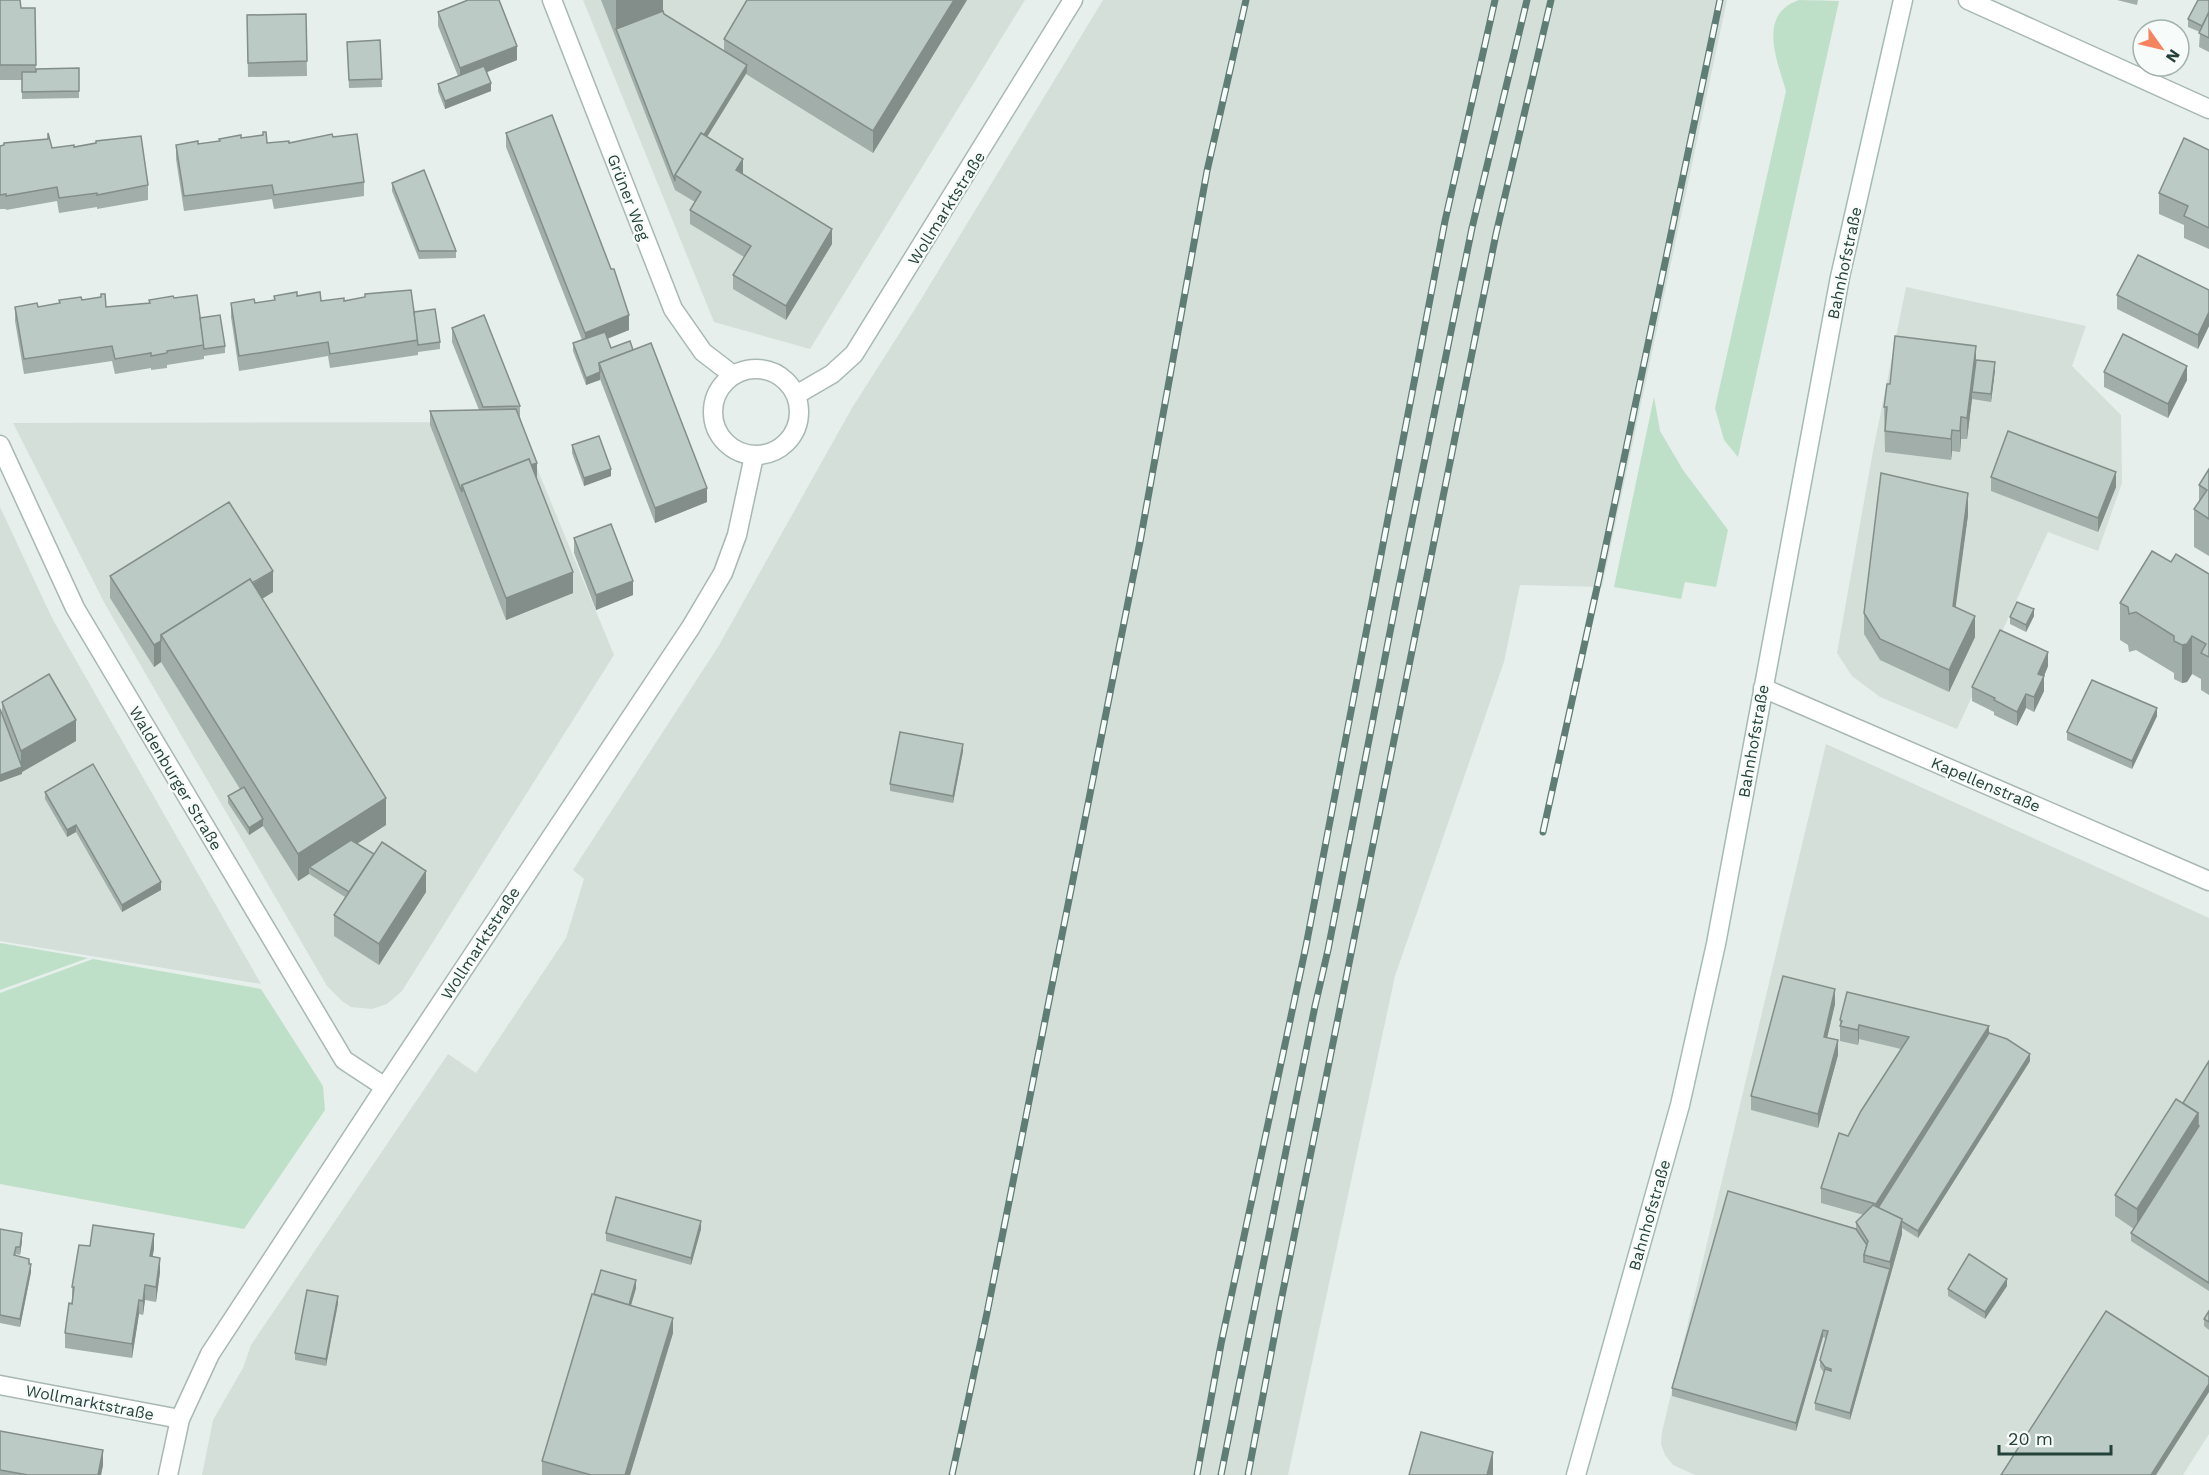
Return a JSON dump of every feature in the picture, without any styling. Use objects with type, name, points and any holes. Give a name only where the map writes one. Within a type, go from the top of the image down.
[{"type":"street","name":"Grüner Weg","points":[[552,0],[673,309],[704,352],[733,375]]},
{"type":"street","name":"Wollmarktstraße","points":[[796,394],[832,374],[854,354],[1073,0]]},
{"type":"street","name":"Bahnhofstraße","points":[[1576,1475],[1680,1105],[1716,944],[1840,277],[1903,0]]},
{"type":"street","points":[[1968,0],[2209,109]]},
{"type":"street","points":[[751,369],[769,371],[785,380],[796,394],[799,416],[792,437],[776,452],[754,456],[733,450],[718,434],[712,412],[718,391],[733,375],[751,369]]},
{"type":"street","name":"Waldenburger Straße","points":[[0,445],[75,608],[344,1060],[385,1087]]},
{"type":"street","name":"Wollmarktstraße","points":[[168,1475],[180,1419],[210,1354],[691,627],[723,573],[737,535],[754,456]]},
{"type":"street","name":"Kapellenstraße","points":[[1763,688],[2209,881]]},
{"type":"street","name":"Wollmarktstraße","points":[[0,1385],[180,1419]]},
{"type":"shaded area","points":[[583,0],[1025,0],[810,349],[714,322]]},
{"type":"shaded area","points":[[1103,0],[1727,0],[1602,587],[1520,585],[1504,662],[1395,976],[1288,1475],[202,1475],[213,1420],[243,1368],[251,1345],[448,1054],[476,1073],[566,938],[584,879],[573,870],[718,647],[852,408],[920,301]]},
{"type":"shaded area","points":[[1906,287],[2086,326],[2072,366],[2121,415],[2122,483],[2098,551],[2048,532],[1957,729],[1880,697],[1852,676],[1837,653],[1873,451]]},
{"type":"shaded area","points":[[518,422],[614,655],[402,991],[387,1004],[372,1009],[351,1007],[327,986],[105,604],[13,423]]},
{"type":"shaded area","points":[[0,507],[53,620],[261,984],[0,941]]},
{"type":"shaded area","points":[[1826,744],[2209,918],[2209,1434],[2183,1475],[1695,1475],[1673,1465],[1665,1455],[1661,1444],[1662,1432]]},
{"type":"green space","points":[[1799,0],[1839,1],[1738,457],[1724,440],[1715,408],[1786,91],[1775,52],[1774,27],[1778,16],[1786,7]]},
{"type":"green space","points":[[1654,397],[1660,431],[1683,470],[1728,530],[1716,587],[1685,582],[1681,599],[1614,587]]},
{"type":"green space","points":[[0,943],[88,958],[0,990]]},
{"type":"green space","points":[[93,959],[261,989],[323,1086],[325,1110],[244,1229],[0,1184],[0,993]]},
{"type":"building","points":[[0,0],[20,0],[21,8],[35,8],[36,65],[0,65]]},
{"type":"building","points":[[468,0],[499,0],[517,46],[460,68],[438,12]]},
{"type":"building","points":[[747,0],[954,0],[873,131],[724,39]]},
{"type":"building","points":[[2198,0],[2209,0],[2209,12],[2202,26],[2189,18]]},
{"type":"building","points":[[663,11],[664,14],[747,65],[704,135],[701,133],[675,175],[675,181],[616,29]]},
{"type":"building","points":[[2209,12],[2209,38],[2199,33]]},
{"type":"building","points":[[306,14],[307,61],[248,63],[247,15]]},
{"type":"building","points":[[380,40],[382,79],[349,80],[347,42]]},
{"type":"building","points":[[484,66],[491,83],[445,101],[438,84]]},
{"type":"building","points":[[79,68],[79,91],[22,92],[22,72],[36,72],[36,69]]},
{"type":"building","points":[[552,115],[611,269],[614,269],[629,315],[585,333],[506,133]]},
{"type":"building","points":[[263,132],[266,132],[267,143],[289,141],[289,143],[332,134],[333,137],[357,134],[364,182],[274,195],[272,185],[184,196],[176,145],[198,141],[198,144],[220,141],[219,139],[241,135],[241,138],[263,135]]},
{"type":"building","points":[[48,133],[52,148],[74,145],[74,147],[96,143],[96,141],[141,136],[148,185],[97,195],[97,193],[59,198],[57,187],[6,196],[6,194],[0,195],[0,146],[4,143],[48,139]]},
{"type":"building","points":[[701,133],[743,159],[736,170],[832,229],[786,306],[733,275],[751,246],[690,210],[701,192],[675,175]]},
{"type":"building","points":[[2184,138],[2209,150],[2209,228],[2184,216],[2188,206],[2159,193]]},
{"type":"building","points":[[424,170],[456,251],[419,251],[392,183]]},
{"type":"building","points":[[2138,255],[2209,290],[2209,312],[2198,335],[2117,295]]},
{"type":"building","points":[[411,290],[418,340],[330,354],[328,342],[239,356],[231,303],[254,299],[255,303],[275,300],[274,296],[297,292],[297,296],[320,292],[321,301],[344,298],[344,301],[365,297],[365,294]]},
{"type":"building","points":[[101,294],[105,294],[106,307],[150,303],[149,300],[173,296],[174,298],[197,295],[204,345],[151,356],[151,353],[115,359],[112,346],[24,359],[15,307],[37,303],[38,307],[60,303],[59,300],[101,297]]},
{"type":"building","points":[[435,309],[440,342],[418,345],[414,312]]},
{"type":"building","points":[[220,315],[225,346],[204,349],[200,318]]},
{"type":"building","points":[[484,315],[520,406],[483,407],[452,328]]},
{"type":"building","points":[[605,332],[611,348],[630,341],[633,350],[599,363],[600,372],[586,378],[573,343]]},
{"type":"building","points":[[2123,334],[2187,366],[2168,404],[2104,372]]},
{"type":"building","points":[[1895,336],[1976,346],[1967,418],[1961,417],[1960,431],[1952,430],[1951,439],[1885,431],[1887,407],[1884,407],[1887,384],[1890,384]]},
{"type":"building","points":[[651,343],[707,488],[655,508],[599,363]]},
{"type":"building","points":[[1976,360],[1995,362],[1991,394],[1972,392]]},
{"type":"building","points":[[516,409],[537,463],[531,465],[529,459],[462,485],[462,492],[430,411]]},
{"type":"building","points":[[2008,431],[2116,472],[2098,518],[1991,477]]},
{"type":"building","points":[[599,436],[611,469],[584,478],[572,445]]},
{"type":"building","points":[[529,459],[573,572],[506,598],[462,485]]},
{"type":"building","points":[[2209,469],[2209,519],[2194,509],[2207,490],[2199,485]]},
{"type":"building","points":[[1881,473],[1968,493],[1953,606],[1975,616],[1949,670],[1880,639],[1864,613]]},
{"type":"building","points":[[229,502],[273,571],[252,583],[250,579],[161,635],[161,641],[154,645],[110,576]]},
{"type":"building","points":[[611,524],[633,581],[596,595],[574,538]]},
{"type":"building","points":[[2152,551],[2171,562],[2176,554],[2209,574],[2209,657],[2201,653],[2206,644],[2192,636],[2187,644],[2182,645],[2174,641],[2174,636],[2136,612],[2129,614],[2128,607],[2120,603]]},
{"type":"building","points":[[250,579],[386,798],[298,854],[161,635]]},
{"type":"building","points":[[2017,602],[2034,609],[2026,625],[2010,617]]},
{"type":"building","points":[[2000,630],[2048,652],[2038,674],[2044,676],[2034,697],[2026,694],[2017,712],[1972,687]]},
{"type":"building","points":[[49,674],[76,720],[21,751],[2,702]]},
{"type":"building","points":[[2092,680],[2157,708],[2132,761],[2067,732]]},
{"type":"building","points":[[0,709],[22,767],[0,775]]},
{"type":"building","points":[[900,732],[963,744],[953,796],[890,784]]},
{"type":"building","points":[[93,764],[161,882],[122,905],[76,825],[67,830],[45,792]]},
{"type":"building","points":[[244,787],[263,819],[249,828],[228,796]]},
{"type":"building","points":[[351,840],[374,854],[349,892],[309,867]]},
{"type":"building","points":[[382,842],[426,871],[379,944],[334,915]]},
{"type":"building","points":[[1783,976],[1835,989],[1824,1037],[1838,1040],[1818,1114],[1751,1096]]},
{"type":"building","points":[[1847,992],[1989,1026],[1876,1204],[1821,1188],[1839,1133],[1848,1136],[1861,1111],[1909,1037],[1859,1025],[1858,1030],[1840,1026]]},
{"type":"building","points":[[1989,1033],[2007,1039],[2030,1054],[1918,1231],[1901,1221],[1902,1219],[1878,1208]]},
{"type":"building","points":[[2209,1061],[2209,1283],[2131,1233],[2199,1126],[2198,1113],[2183,1103]]},
{"type":"building","points":[[2176,1099],[2198,1113],[2137,1209],[2115,1195]]},
{"type":"building","points":[[1728,1191],[1856,1229],[1867,1245],[1864,1262],[1890,1269],[1850,1413],[1815,1403],[1825,1369],[1831,1371],[1820,1360],[1828,1331],[1823,1330],[1796,1423],[1672,1388]]},
{"type":"building","points":[[616,1197],[701,1221],[691,1258],[606,1233]]},
{"type":"building","points":[[1873,1205],[1902,1219],[1890,1262],[1864,1255],[1868,1241],[1856,1222]]},
{"type":"building","points":[[93,1225],[154,1234],[150,1256],[160,1258],[156,1287],[145,1285],[143,1301],[139,1300],[132,1344],[65,1333],[69,1303],[72,1304],[74,1287],[72,1287],[79,1245],[90,1246]]},
{"type":"building","points":[[0,1229],[22,1233],[20,1247],[16,1247],[14,1255],[29,1259],[29,1264],[31,1264],[20,1319],[0,1315]]},
{"type":"building","points":[[1969,1254],[2007,1279],[1985,1312],[1948,1289]]},
{"type":"building","points":[[601,1270],[636,1280],[629,1305],[594,1294]]},
{"type":"building","points":[[307,1290],[338,1296],[326,1359],[295,1353]]},
{"type":"building","points":[[592,1294],[673,1318],[625,1475],[591,1475],[542,1461]]},
{"type":"building","points":[[2106,1311],[2209,1377],[2209,1384],[2151,1475],[2001,1475]]},
{"type":"building","points":[[2209,1311],[2209,1322],[2204,1319]]},
{"type":"building","points":[[0,1431],[103,1450],[98,1475],[28,1475],[0,1470]]},
{"type":"building","points":[[1421,1432],[1493,1452],[1487,1475],[1409,1475]]},
{"type":"railway","points":[[952,1475],[987,1313],[1140,542],[1207,171],[1246,0]]},
{"type":"railway","points":[[1197,1475],[1221,1344],[1306,946],[1445,221],[1495,0]]},
{"type":"railway","points":[[1221,1475],[1472,228],[1527,0]]},
{"type":"railway","points":[[1248,1475],[1496,234],[1551,0]]},
{"type":"railway","points":[[1543,832],[1598,583],[1720,0]]}]
